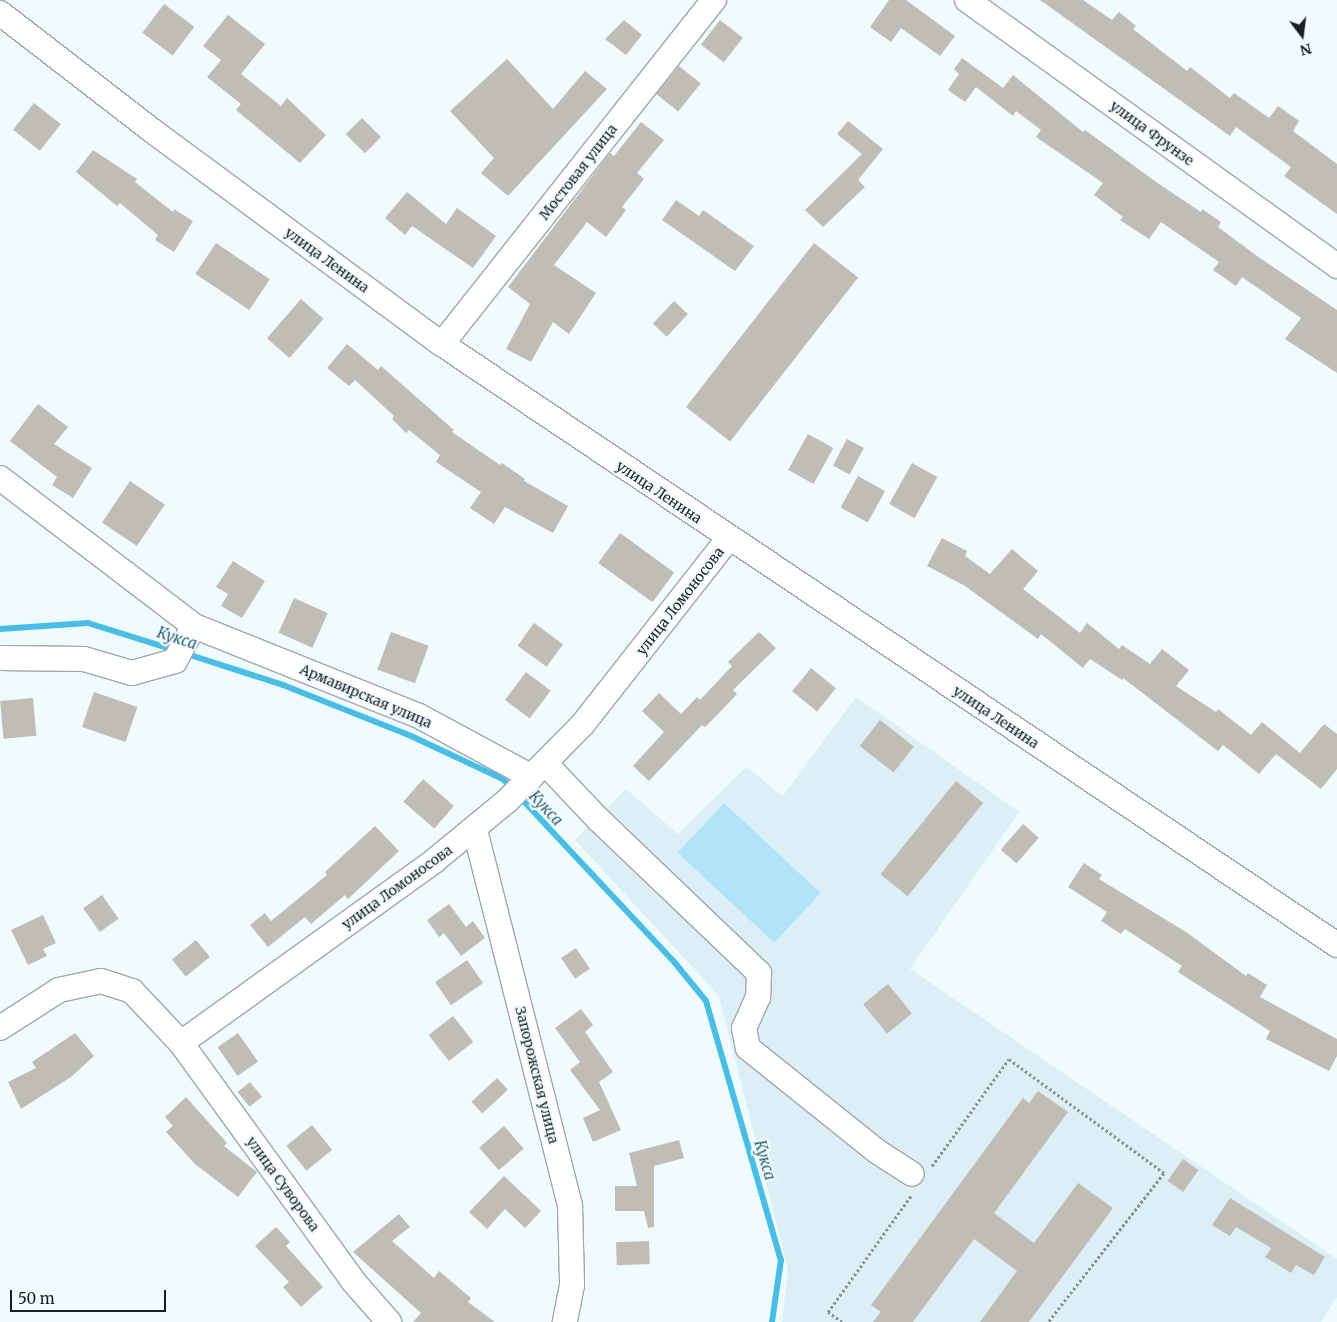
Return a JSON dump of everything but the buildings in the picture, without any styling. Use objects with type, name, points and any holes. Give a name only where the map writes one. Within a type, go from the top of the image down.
[{"type":"street","name":"Мостовая улица","points":[[442,344],[714,0]]},
{"type":"street","name":"улица Фрунзе","points":[[966,0],[1337,266]]},
{"type":"street","name":"улица Ленина","points":[[0,13],[154,132],[442,344],[728,539],[1337,945]]},
{"type":"street","name":"Армавирская улица","points":[[0,478],[184,643],[419,716],[527,782],[598,819],[759,973],[758,997],[744,1028],[748,1048],[878,1152],[919,1178]]},
{"type":"street","name":"улица Ломоносова","points":[[181,1044],[475,830],[527,782],[583,724],[728,539]]},
{"type":"street","points":[[0,658],[84,659],[132,673],[184,643]]},
{"type":"street","name":"Запорожская улица","points":[[475,830],[570,1206],[572,1285],[564,1322]]},
{"type":"street","points":[[0,1028],[59,990],[101,981],[132,991],[181,1044]]},
{"type":"street","name":"улица Суворова","points":[[181,1044],[353,1282],[389,1322]]},
{"type":"path","points":[[842,1322],[828,1312],[919,1178],[1009,1059],[1164,1173],[1048,1322]]},
{"type":"shaded area","points":[[856,697],[1019,812],[910,969],[1337,1259],[1337,1297],[1321,1322],[782,1322],[788,1269],[719,996],[575,840],[626,789],[678,834],[746,767],[783,796]]},
{"type":"shaded area","points":[[724,803],[821,893],[774,943],[678,853]]},
{"type":"waterway","name":"Кукса","points":[[0,629],[88,623],[174,650]]},
{"type":"waterway","name":"Кукса","points":[[184,653],[283,685],[411,736],[503,779],[675,963],[706,1001],[781,1260],[772,1322]]}]
